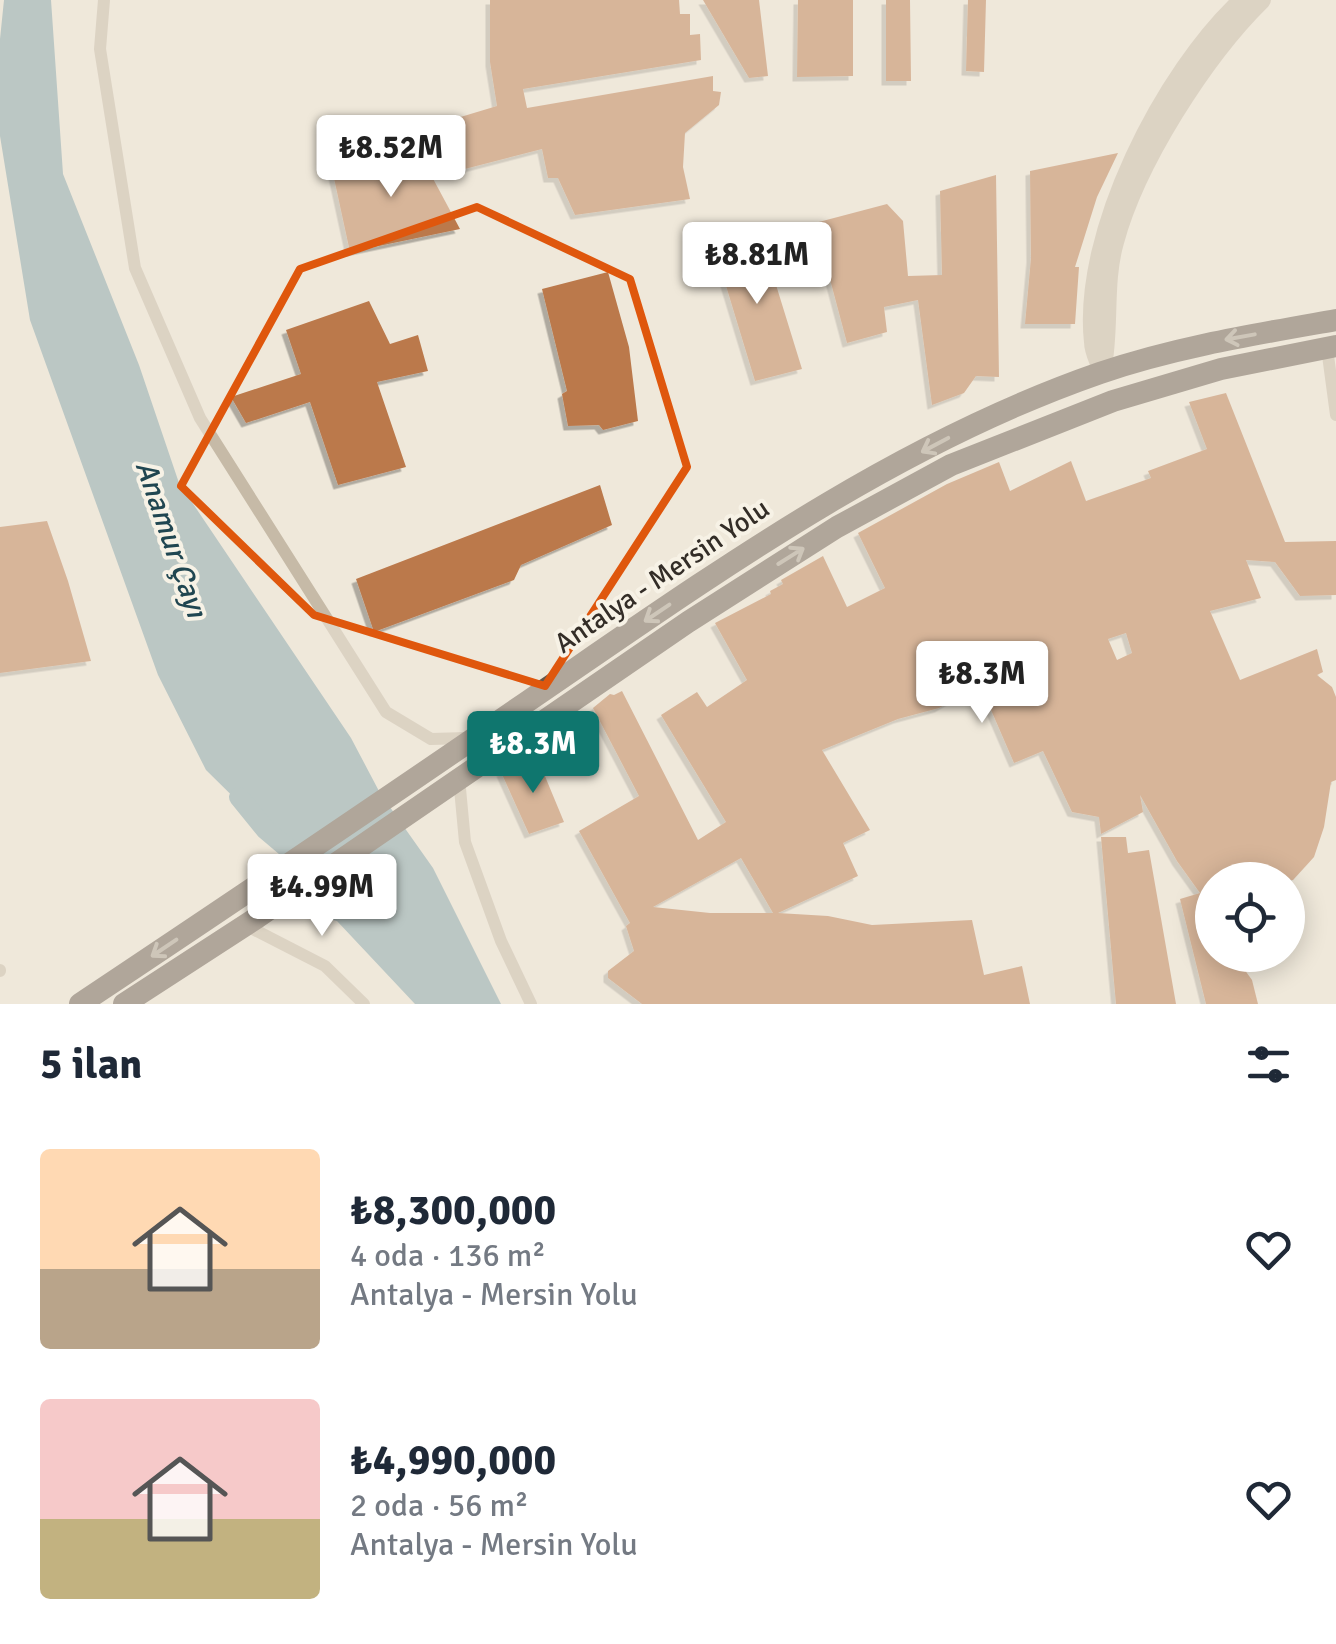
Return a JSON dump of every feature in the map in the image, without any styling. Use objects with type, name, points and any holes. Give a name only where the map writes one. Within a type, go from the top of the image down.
[{"type":"highway","name":"Antalya - Mersin Yolu","points":[[80,1004],[676,600],[826,504],[943,440],[1102,372],[1212,343],[1336,320]]},
{"type":"highway","name":"Antalya - Mersin Yolu","points":[[124,1004],[252,921],[688,622],[837,528],[951,466],[1113,401],[1220,369],[1332,347]]},
{"type":"highway","points":[[1102,372],[1113,401]]},
{"type":"street","points":[[104,0],[100,49],[135,268],[200,418],[386,712],[431,739],[475,738]]},
{"type":"street","points":[[1102,372],[1108,345],[1114,244],[1128,207],[1169,124],[1214,54],[1262,0]]},
{"type":"street","points":[[1102,372],[1092,344],[1096,272],[1114,202],[1155,117],[1232,4]]},
{"type":"street","points":[[1332,347],[1336,415]]},
{"type":"street","points":[[453,782],[465,842],[501,940],[532,1004]]},
{"type":"street","points":[[252,921],[325,966],[364,1004]]},
{"type":"highlighted area","points":[[477,207],[630,279],[687,467],[545,686],[314,615],[181,486],[300,269]]},
{"type":"water","points":[[4,0],[51,0],[63,174],[139,365],[179,483],[351,738],[380,793],[433,868],[501,1004],[415,1004],[337,921],[310,914],[271,834],[206,770],[158,675],[30,320],[0,136]]},
{"type":"building","points":[[490,0],[679,0],[680,14],[690,14],[690,35],[700,34],[701,60],[523,89],[527,108],[713,76],[713,91],[721,92],[719,105],[685,133],[683,167],[690,199],[575,215],[558,178],[548,178],[542,149],[457,171],[447,163],[434,125],[497,106],[490,62]]},
{"type":"building","points":[[703,0],[759,0],[768,76],[749,78]]},
{"type":"building","points":[[798,0],[853,0],[853,76],[797,77]]},
{"type":"building","points":[[886,0],[910,0],[911,81],[886,81]]},
{"type":"building","points":[[968,0],[986,0],[984,72],[966,71]]},
{"type":"building","points":[[415,145],[460,229],[350,252],[332,169]]},
{"type":"building","points":[[1118,153],[1097,197],[1075,267],[1079,267],[1075,324],[1025,324],[1031,258],[1030,171]]},
{"type":"building","points":[[996,175],[999,377],[976,376],[964,393],[932,405],[918,300],[884,307],[887,332],[847,343],[815,223],[887,204],[903,221],[908,276],[942,275],[940,191]]},
{"type":"building","points":[[760,233],[802,369],[755,381],[713,243]]},
{"type":"building","points":[[608,272],[629,347],[638,421],[603,430],[599,425],[568,426],[562,394],[567,391],[542,289]]},
{"type":"building","points":[[369,301],[390,344],[418,335],[428,371],[377,382],[406,467],[338,485],[310,402],[246,423],[231,397],[301,374],[286,330]]},
{"type":"building","points":[[1226,393],[1285,542],[1336,541],[1336,595],[1300,596],[1275,562],[1246,560],[1261,598],[1210,611],[1240,680],[1317,649],[1323,672],[1317,675],[1332,687],[1336,697],[1336,780],[1331,782],[1324,827],[1314,857],[1305,867],[1305,862],[1195,862],[1195,886],[1140,795],[1143,812],[1101,834],[1099,817],[1072,812],[1043,751],[1014,763],[982,689],[974,693],[972,689],[939,708],[898,719],[822,750],[870,830],[843,843],[858,876],[778,913],[828,916],[872,925],[972,920],[984,975],[1022,966],[1030,1004],[642,1004],[608,978],[608,971],[634,951],[626,926],[630,923],[579,831],[639,796],[593,708],[610,694],[622,691],[698,840],[726,822],[661,715],[697,692],[707,707],[747,680],[715,623],[771,594],[783,584],[781,580],[823,556],[847,607],[885,588],[858,533],[947,484],[999,462],[1010,491],[1071,461],[1086,501],[1151,478],[1148,471],[1207,449],[1189,402]],"holes":[[[1126,633],[1132,653],[1117,660],[1108,639]],[[741,858],[773,913],[710,913],[653,907]]]},
{"type":"building","points":[[600,485],[612,525],[521,565],[514,580],[374,632],[356,579]]},
{"type":"building","points":[[47,521],[91,661],[0,673],[0,527]]},
{"type":"building","points":[[537,757],[564,822],[529,834],[501,772]]},
{"type":"building","points":[[1101,837],[1126,837],[1128,853],[1149,850],[1176,1004],[1116,1004]]},
{"type":"building","points":[[1195,894],[1195,960],[1180,899]]},
{"type":"building","points":[[1198,972],[1246,972],[1258,1004],[1206,1004]]},
{"type":"waterway","name":"Anamur Çayı","points":[[239,797],[265,829],[291,851]]}]
